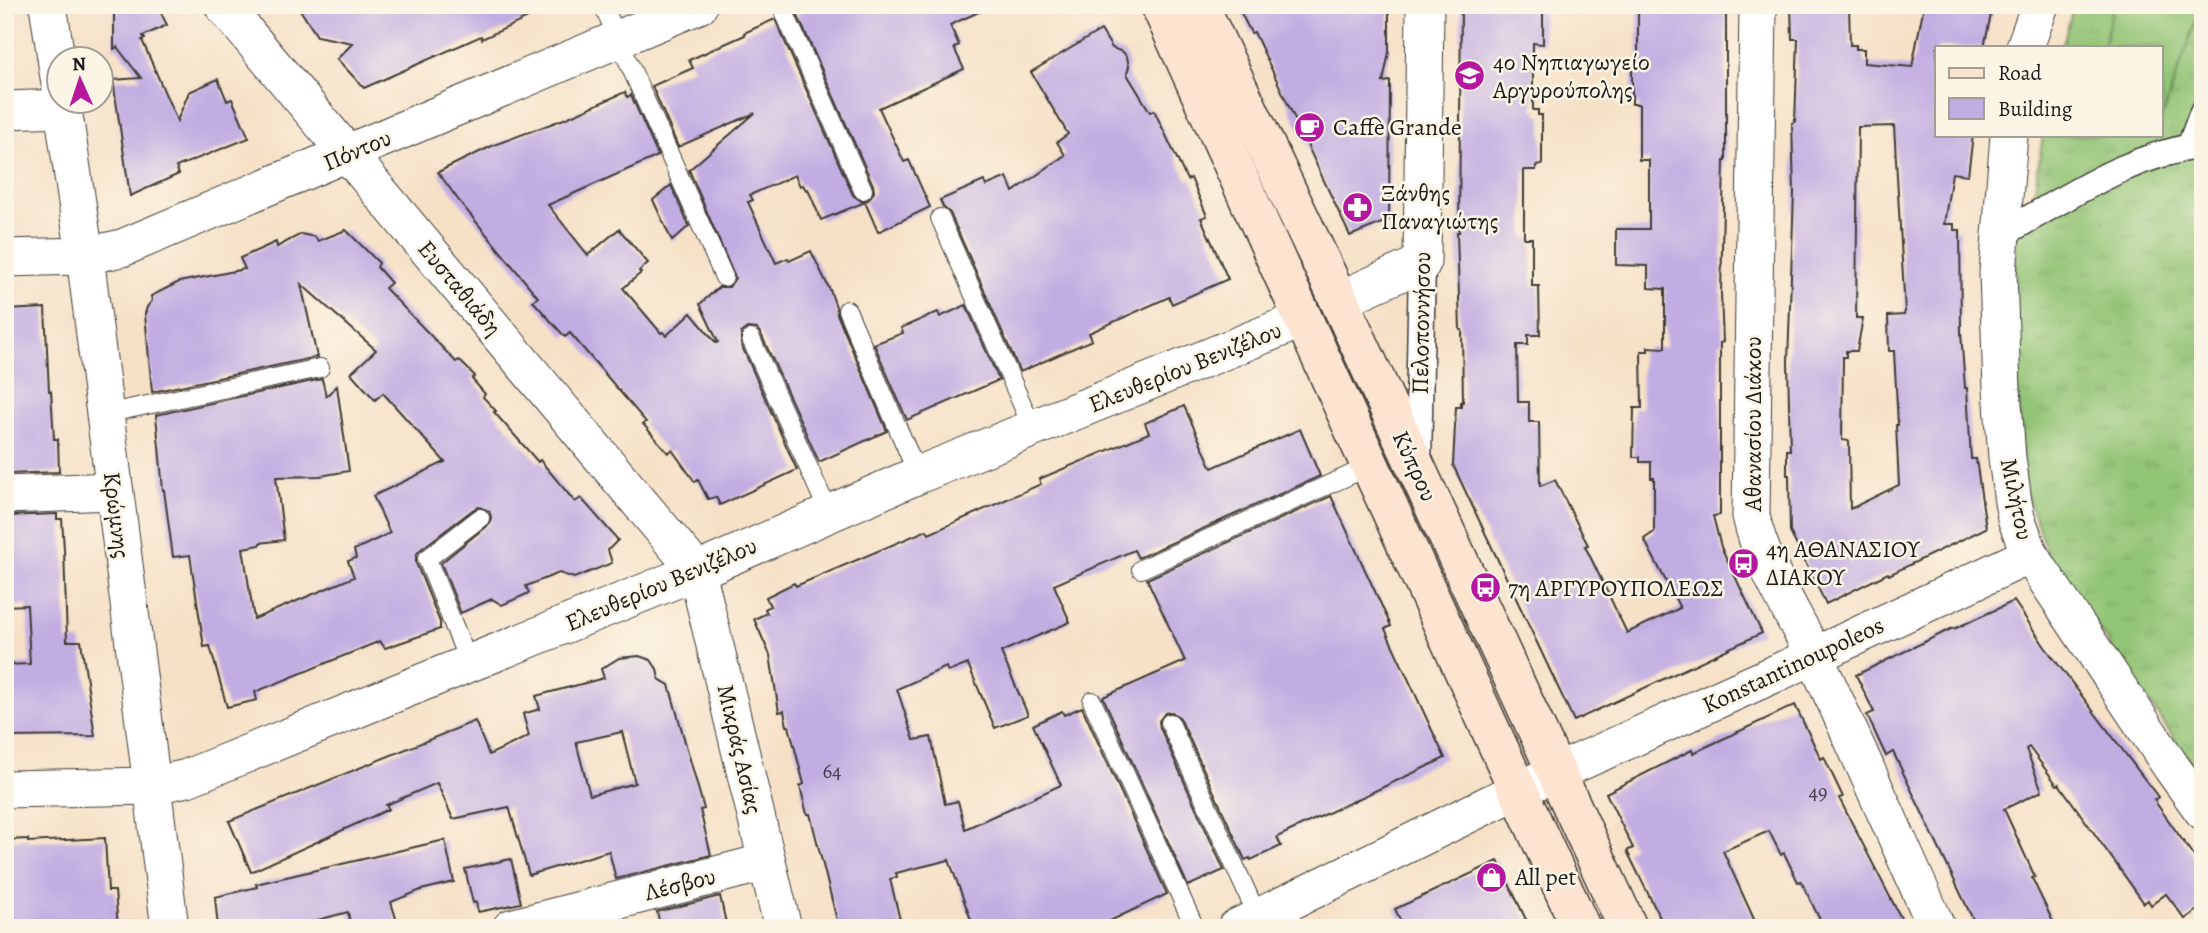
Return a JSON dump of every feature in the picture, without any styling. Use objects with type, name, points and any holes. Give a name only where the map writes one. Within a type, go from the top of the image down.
[{"type":"main road","name":"Κύπρου","points":[[1160,5],[1581,928]]},
{"type":"main road","name":"Κύπρου","points":[[1199,5],[1339,300],[1628,928]]},
{"type":"street","name":"Κρώμνης","points":[[48,5],[54,46]]},
{"type":"street","name":"Ευσταθιάδη","points":[[223,5],[697,571]]},
{"type":"street","name":"Πόντου","points":[[5,258],[85,256],[122,248],[699,5]]},
{"type":"street","name":"Πελοποννήσου","points":[[1418,472],[1425,5]]},
{"type":"street","name":"Αθανασίου Διάκου","points":[[1758,5],[1751,516],[1766,562],[1814,656],[1937,928]]},
{"type":"street","points":[[2025,46],[2039,5]]},
{"type":"street","points":[[5,110],[46,101]]},
{"type":"street","points":[[2000,235],[2138,160],[2175,149],[2197,146],[2203,113]]},
{"type":"street","name":"Κρώμνης","points":[[64,116],[85,256],[170,928]]},
{"type":"street","name":"Μιλήτου","points":[[2009,136],[2000,235],[1999,299],[2007,458],[2016,517],[2030,555],[2203,811]]},
{"type":"street","points":[[1339,300],[1422,262]]},
{"type":"street","name":"Ελευθερίου Βενιζέλου","points":[[5,789],[151,786],[187,778],[697,571],[918,475],[1303,319]]},
{"type":"street","points":[[5,495],[114,491]]},
{"type":"street","name":"Konstantinoupoleos","points":[[1247,923],[1518,790],[2030,555]]},
{"type":"street","name":"Μικράς Ασίας","points":[[697,571],[783,928]]},
{"type":"street","name":"Λέσβου","points":[[511,928],[767,862]]},
{"type":"lane","points":[[603,5],[724,277]]},
{"type":"lane","points":[[781,5],[863,190]]},
{"type":"lane","points":[[940,218],[1033,429]]},
{"type":"lane","points":[[847,310],[918,475]]},
{"type":"lane","points":[[751,339],[829,513]]},
{"type":"lane","points":[[105,414],[320,368]]},
{"type":"lane","points":[[1141,569],[1370,466]]},
{"type":"lane","points":[[470,663],[427,559],[480,518]]},
{"type":"lane","points":[[1092,701],[1195,928]]},
{"type":"lane","points":[[1170,723],[1247,923]]},
{"type":"green space","points":[[2074,5],[2203,5],[2203,780],[2049,558],[2025,491],[2017,381],[2016,200],[2033,202],[2043,136],[2162,136],[2162,46],[2062,46]]},
{"type":"green space","points":[[2114,5],[2202,5],[2162,116],[2162,46],[2103,46]]},
{"type":"building","points":[[114,5],[157,5],[167,25],[143,36],[145,39],[142,40],[177,121],[189,92],[218,79],[227,101],[232,99],[249,138],[176,167],[179,174],[130,196],[116,100],[116,80],[141,78],[114,46]]},
{"type":"building","points":[[297,5],[556,5],[364,88],[337,59],[353,43],[317,36]]},
{"type":"building","points":[[815,5],[994,5],[950,25],[959,45],[954,48],[964,69],[879,108],[904,162],[909,160],[930,207],[878,232],[865,202],[821,220],[808,189],[800,186],[795,175],[750,195],[753,200],[748,202],[776,263],[788,258],[789,261],[811,251],[830,290],[837,314],[887,431],[819,462],[761,334],[757,329],[747,328],[741,333],[741,344],[797,470],[720,505],[716,497],[708,499],[698,480],[695,482],[672,450],[668,453],[643,424],[646,422],[570,333],[565,337],[533,301],[538,297],[438,172],[494,145],[564,119],[625,92],[627,97],[631,95],[658,156],[548,205],[588,255],[619,229],[648,263],[639,271],[641,273],[623,288],[661,333],[666,336],[691,313],[716,343],[718,342],[700,304],[719,287],[729,287],[735,278],[689,170],[755,113],[678,147],[652,86],[693,68],[689,60],[775,19],[853,195],[861,201],[868,200],[874,192],[873,185],[797,14]]},
{"type":"building","points":[[1237,5],[1384,5],[1384,9],[1389,9],[1389,52],[1383,82],[1390,81],[1389,220],[1350,236],[1254,32],[1251,33]]},
{"type":"building","points":[[1461,5],[1543,5],[1543,44],[1533,43],[1533,110],[1538,110],[1538,115],[1542,115],[1542,165],[1536,166],[1536,170],[1524,170],[1524,238],[1532,238],[1532,286],[1539,286],[1540,335],[1528,335],[1528,345],[1517,345],[1518,402],[1529,402],[1529,422],[1539,422],[1540,486],[1555,480],[1588,545],[1585,546],[1627,633],[1680,608],[1644,539],[1654,532],[1654,478],[1651,478],[1651,462],[1640,462],[1640,457],[1633,457],[1634,408],[1642,408],[1641,351],[1648,351],[1648,347],[1665,348],[1665,289],[1648,288],[1648,266],[1616,265],[1616,229],[1649,229],[1649,160],[1639,160],[1639,104],[1632,104],[1632,62],[1638,62],[1638,5],[1726,5],[1720,515],[1713,516],[1721,547],[1762,633],[1574,721],[1453,465],[1456,407],[1461,407],[1463,402],[1457,232]]},
{"type":"building","points":[[1791,5],[1849,5],[1850,45],[1856,45],[1856,49],[1864,49],[1864,63],[1912,67],[1924,5],[1993,5],[1984,46],[1935,46],[1935,136],[1973,136],[1968,175],[1952,173],[1944,224],[1954,224],[1954,230],[1960,230],[1961,332],[1971,459],[1976,459],[1986,528],[1826,604],[1790,532],[1787,475],[1787,450],[1790,450],[1788,362],[1794,192],[1792,123],[1795,122],[1798,39],[1792,39]],"holes":[[[1894,126],[1904,315],[1888,316],[1889,351],[1894,351],[1899,485],[1850,509],[1849,441],[1842,440],[1843,357],[1846,357],[1846,351],[1857,351],[1863,318],[1856,318],[1858,127]]]},
{"type":"building","points":[[1101,30],[1112,48],[1123,52],[1127,57],[1127,74],[1150,112],[1154,110],[1187,180],[1191,178],[1207,216],[1201,218],[1228,279],[1172,304],[1169,297],[1089,333],[1092,340],[1020,372],[950,213],[940,200],[984,181],[986,186],[1007,177],[1013,192],[1065,155],[1057,142],[1068,134],[1031,72]]},
{"type":"building","points":[[671,185],[689,226],[672,241],[653,200]]},
{"type":"building","points":[[346,230],[379,263],[377,267],[391,283],[385,288],[456,362],[459,360],[475,376],[472,379],[485,394],[483,397],[496,411],[494,412],[575,502],[581,498],[618,540],[608,550],[612,563],[574,578],[559,573],[526,586],[529,593],[502,605],[492,599],[461,613],[441,563],[490,523],[489,511],[479,507],[474,509],[416,555],[416,563],[440,622],[440,629],[385,648],[380,641],[255,692],[257,700],[227,707],[210,646],[204,647],[190,555],[173,557],[156,415],[322,379],[326,396],[337,386],[349,471],[320,476],[276,477],[284,540],[243,548],[254,619],[354,577],[348,561],[356,558],[354,550],[390,533],[373,496],[445,462],[383,393],[375,400],[351,373],[376,350],[301,284],[317,357],[152,392],[145,314],[152,301],[151,296],[179,282],[245,269],[240,258],[276,242],[277,247],[301,234],[315,237],[318,241]]},
{"type":"building","points":[[966,305],[999,380],[907,420],[874,344],[903,333],[901,328],[938,312],[940,317]]},
{"type":"building","points":[[45,308],[49,391],[54,439],[58,439],[59,472],[5,474],[5,310]]},
{"type":"building","points":[[1184,406],[1212,468],[1300,429],[1320,476],[1138,558],[1134,550],[1054,585],[1070,622],[1001,652],[1028,715],[995,728],[968,664],[948,672],[946,667],[897,689],[914,740],[931,737],[945,804],[958,801],[965,829],[1061,785],[1033,725],[1062,711],[1064,715],[1082,707],[1167,894],[1095,928],[974,928],[949,860],[896,873],[897,877],[890,879],[902,928],[839,928],[810,814],[807,814],[800,786],[804,784],[789,726],[784,711],[779,712],[770,655],[754,619],[767,613],[765,609],[770,606],[766,597],[794,583],[796,586],[927,530],[929,534],[1041,484],[1039,479],[1149,433],[1145,423]]},
{"type":"building","points":[[1331,496],[1391,626],[1385,629],[1445,758],[1277,837],[1281,846],[1251,860],[1245,860],[1180,718],[1172,712],[1165,713],[1159,721],[1160,728],[1224,870],[1188,886],[1103,697],[1185,661],[1147,579]]},
{"type":"building","points":[[57,514],[57,519],[62,519],[67,641],[81,641],[95,736],[5,737],[5,665],[30,664],[27,605],[5,606],[5,516]]},
{"type":"building","points":[[2014,601],[2045,647],[2158,797],[2154,800],[2200,865],[2196,868],[2203,880],[2203,906],[2185,919],[2166,894],[2151,905],[2148,900],[2144,903],[2059,784],[2057,785],[2029,747],[2026,749],[2042,791],[2004,809],[2056,928],[1977,928],[1893,752],[1886,756],[1867,715],[1874,712],[1856,675]]},
{"type":"building","points":[[639,656],[651,660],[659,679],[669,685],[704,809],[700,810],[711,855],[616,879],[609,851],[529,875],[509,807],[453,819],[437,783],[386,805],[389,809],[251,872],[229,821],[475,721],[489,755],[529,736],[523,714],[540,709],[536,696],[604,678],[601,669],[619,658]],"holes":[[[622,732],[635,783],[590,795],[576,742]]]},
{"type":"building","points":[[1795,705],[1821,759],[1824,757],[1843,797],[1839,798],[1906,928],[1824,928],[1801,881],[1798,882],[1784,853],[1781,855],[1769,831],[1723,851],[1758,928],[1665,928],[1627,851],[1633,848],[1606,793],[1692,750],[1693,753]]},
{"type":"building","points":[[105,838],[108,891],[115,891],[118,928],[5,928],[5,840],[28,839],[28,842]]},
{"type":"building","points":[[445,840],[454,882],[421,890],[391,902],[399,928],[351,928],[348,912],[288,928],[218,928],[215,897],[257,887],[256,884]]},
{"type":"building","points":[[511,859],[521,903],[478,912],[476,902],[473,903],[465,869]]},
{"type":"building","points":[[1498,861],[1530,928],[1404,928],[1395,909]]},
{"type":"building","points":[[720,896],[727,928],[661,928],[657,912]]},
{"type":"place","name":"4ο Νηπιαγωγείο Αργυρούπολης","points":[[1470,76]]},
{"type":"place","name":"Caffè Grande","points":[[1310,127]]},
{"type":"place","name":"Ξάνθης Παναγιώτης","points":[[1358,207]]},
{"type":"place","name":"4η ΑΘΑΝΑΣΙΟΥ ΔΙΑΚΟΥ","points":[[1743,563]]},
{"type":"place","name":"7η ΑΡΓΥΡΟΥΠΟΛΕΩΣ","points":[[1485,588]]},
{"type":"place","name":"All pet","points":[[1492,877]]}]
